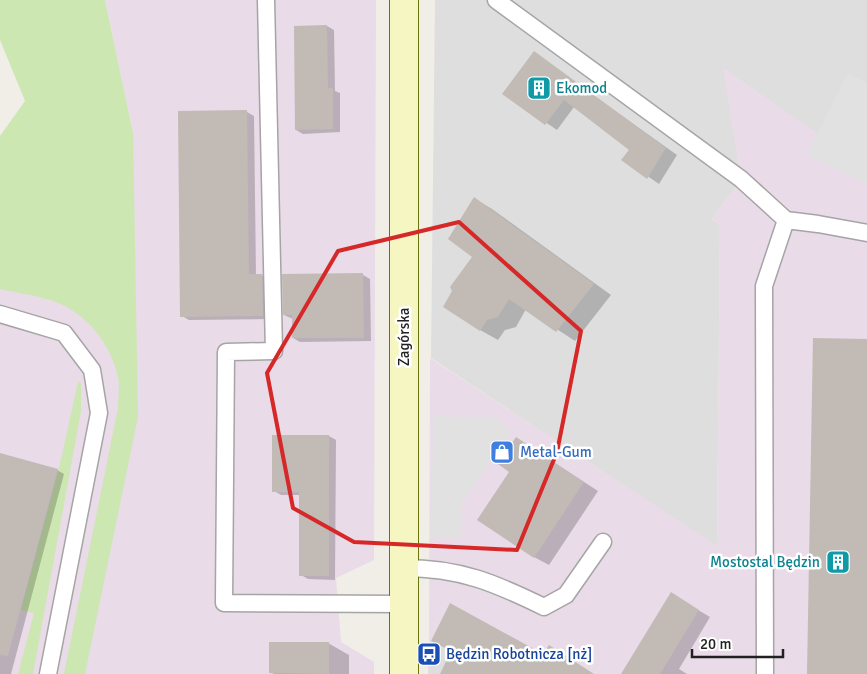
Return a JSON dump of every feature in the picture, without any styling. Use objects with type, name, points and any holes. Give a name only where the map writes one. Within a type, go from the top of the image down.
[{"type":"street","name":"Zagórska","points":[[404,0],[404,674]]},
{"type":"lane","points":[[266,0],[274,351],[226,352],[224,603],[404,604]]},
{"type":"lane","points":[[496,0],[741,179],[786,220],[867,233]]},
{"type":"lane","points":[[765,674],[764,286],[786,220]]},
{"type":"lane","points":[[0,314],[64,333],[92,370],[100,413],[48,674]]},
{"type":"lane","points":[[404,568],[447,570],[501,586],[544,607],[566,595],[602,542]]},
{"type":"highlighted area","points":[[459,222],[581,331],[557,452],[517,550],[354,542],[293,508],[267,373],[338,251]]},
{"type":"shaded area","points":[[105,0],[376,0],[374,560],[336,578],[341,642],[374,662],[374,674],[0,674],[0,258],[133,133]]},
{"type":"shaded area","points":[[435,0],[867,0],[867,169],[724,69],[741,179],[712,219],[720,225],[717,547],[431,358]]},
{"type":"shaded area","points":[[723,68],[867,169],[867,674],[491,674],[451,651],[429,642],[430,358],[717,546],[720,225],[712,219],[741,179]]},
{"type":"shaded area","points":[[848,73],[867,83],[867,184],[807,155]]},
{"type":"shaded area","points":[[434,416],[497,418],[511,432],[461,505],[462,538],[430,537]]},
{"type":"shaded area","points":[[429,642],[451,651],[491,674],[428,674]]},
{"type":"green space","points":[[0,0],[105,0],[133,133],[138,417],[85,674],[64,674],[118,408],[119,381],[115,365],[103,341],[86,321],[76,313],[65,306],[47,299],[0,289],[0,136],[25,101],[0,40]]},
{"type":"green space","points":[[78,382],[81,383],[81,411],[33,674],[18,674],[34,613],[21,610],[59,468]]},
{"type":"building","points":[[327,25],[328,88],[333,88],[333,129],[295,130],[294,26]]},
{"type":"building","points":[[534,51],[666,148],[647,179],[621,160],[629,150],[564,100],[545,125],[502,94]]},
{"type":"building","points":[[247,110],[249,274],[262,274],[263,316],[180,317],[178,111]]},
{"type":"building","points":[[474,197],[594,284],[556,332],[509,299],[498,317],[487,320],[480,331],[443,307],[452,291],[450,287],[472,257],[448,239]]},
{"type":"building","points":[[363,273],[364,338],[292,338],[292,315],[283,315],[282,274]]},
{"type":"building","name":"Mostostal Będzin","points":[[813,338],[867,339],[867,674],[807,674]]},
{"type":"building","points":[[272,435],[329,435],[329,576],[299,576],[299,492],[272,492]]},
{"type":"building","points":[[516,437],[584,482],[534,558],[477,520],[509,472],[498,464]]},
{"type":"building","points":[[0,453],[58,469],[8,656],[0,655]]},
{"type":"building","points":[[671,592],[699,610],[660,674],[621,674]]},
{"type":"building","points":[[450,603],[543,654],[549,645],[594,674],[440,674],[451,651],[431,641]]},
{"type":"building","points":[[269,642],[329,642],[329,674],[269,673]]},
{"type":"place","name":"Ekomod","points":[[539,88]]},
{"type":"place","name":"Metal-Gum","points":[[502,452]]},
{"type":"place","name":"Mostostal Będzin","points":[[838,562]]},
{"type":"place","name":"Będzin Robotnicza [nż]","points":[[429,654]]}]
